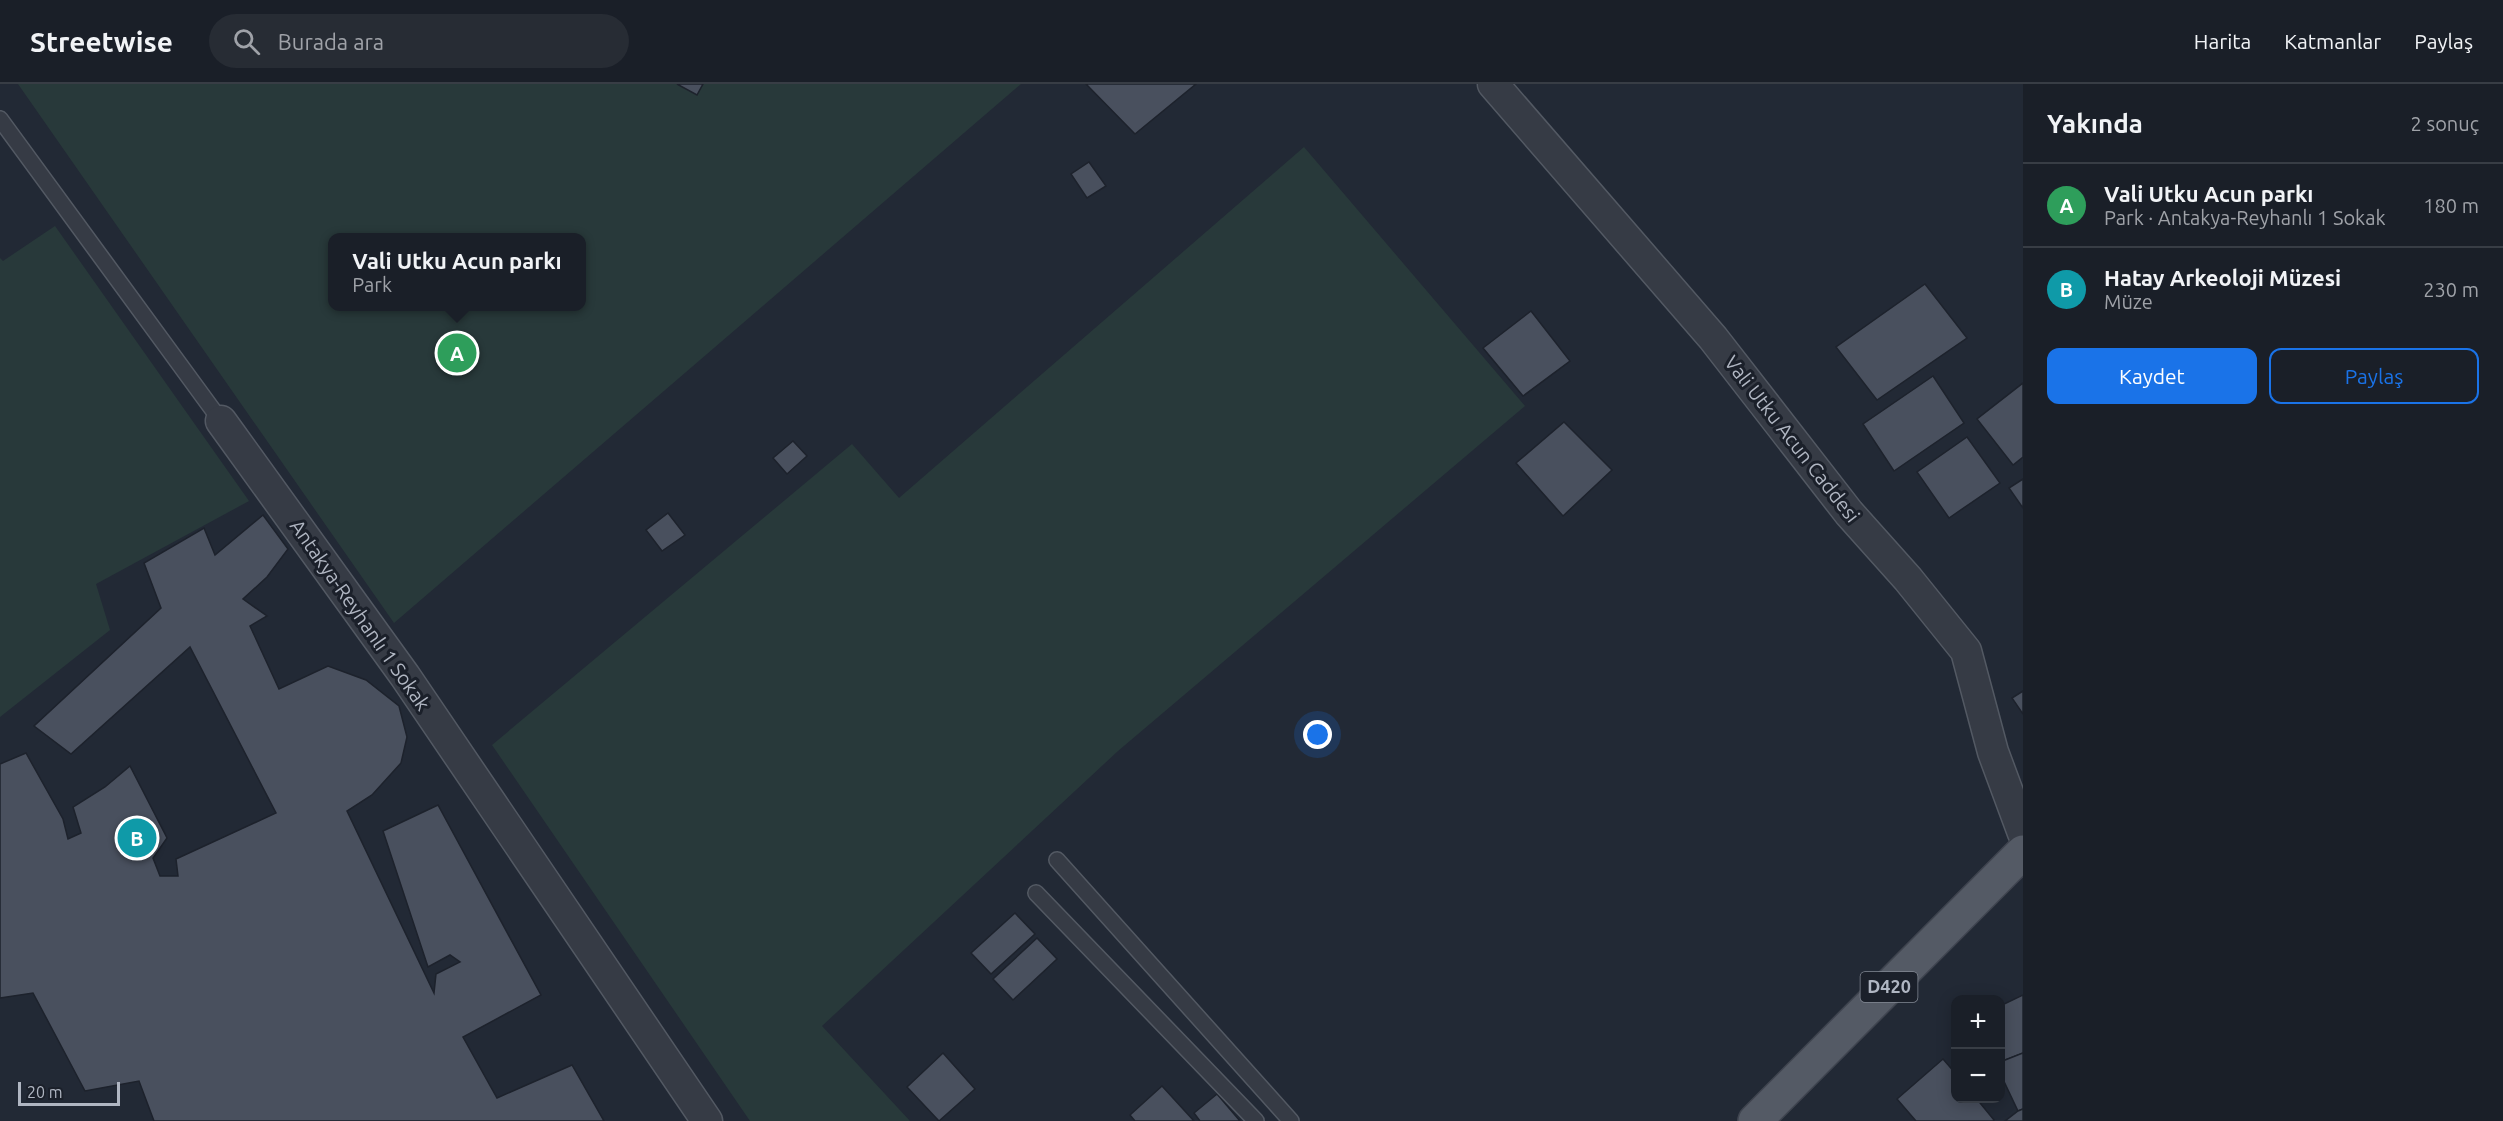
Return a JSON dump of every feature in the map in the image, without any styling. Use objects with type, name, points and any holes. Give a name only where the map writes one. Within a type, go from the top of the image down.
[{"type":"main road","name":"D420","points":[[1755,1121],[2023,852]]},
{"type":"street","name":"Vali Utku Acun Caddesi","points":[[1493,84],[1713,338],[1849,513],[1908,579],[1966,651],[1993,752],[2023,832]]},
{"type":"street","name":"Antakya-Reyhanlı 1 Sokak","points":[[221,421],[405,676],[707,1121]]},
{"type":"lane","name":"Antakya-Reyhanlı 1 Sokak","points":[[0,119],[221,421]]},
{"type":"lane","points":[[1057,860],[1291,1121]]},
{"type":"lane","points":[[1036,893],[1256,1121]]},
{"type":"shaded area","points":[[18,84],[1021,84],[394,623]]},
{"type":"shaded area","points":[[1304,147],[1525,406],[1118,751],[822,1026],[910,1121],[750,1121],[492,745],[852,444],[899,498]]},
{"type":"shaded area","points":[[55,226],[249,501],[96,584],[110,630],[0,717],[0,258],[3,261]]},
{"type":"building","points":[[677,84],[703,84],[697,95]]},
{"type":"building","points":[[1086,84],[1196,84],[1135,134]]},
{"type":"building","points":[[1089,162],[1106,186],[1087,198],[1071,174]]},
{"type":"building","points":[[1925,284],[1967,338],[1877,400],[1836,347]]},
{"type":"building","points":[[1531,311],[1570,361],[1523,396],[1483,348]]},
{"type":"building","points":[[1933,376],[1964,423],[1894,471],[1863,424]]},
{"type":"building","points":[[2023,383],[2023,457],[2013,465],[1977,419]]},
{"type":"building","points":[[1564,422],[1612,470],[1563,516],[1516,463]]},
{"type":"building","points":[[1967,437],[2000,483],[1949,518],[1917,472]]},
{"type":"building","points":[[793,441],[807,456],[787,474],[773,458]]},
{"type":"building","points":[[2023,479],[2023,508],[2009,488]]},
{"type":"building","points":[[668,513],[685,535],[662,551],[646,530]]},
{"type":"building","points":[[263,515],[288,549],[267,577],[243,599],[267,616],[250,626],[279,689],[328,666],[366,680],[399,706],[407,737],[401,763],[372,795],[347,811],[434,993],[436,974],[460,962],[450,955],[428,967],[383,831],[438,805],[541,995],[463,1037],[497,1098],[572,1065],[604,1121],[154,1121],[139,1081],[85,1091],[33,993],[0,998],[0,764],[26,753],[63,819],[68,839],[81,833],[73,807],[105,787],[130,766],[167,838],[153,858],[160,876],[178,876],[176,859],[276,813],[190,647],[71,754],[34,726],[161,608],[144,563],[204,528],[215,555]]},
{"type":"building","points":[[2023,691],[2023,714],[2012,698]]},
{"type":"building","points":[[1015,913],[1035,934],[991,974],[971,953]]},
{"type":"building","points":[[1037,938],[1057,959],[1013,1000],[993,979]]},
{"type":"building","points":[[2023,995],[2023,1053],[2005,1060],[2005,1049],[2005,1004]]},
{"type":"building","points":[[943,1053],[975,1089],[939,1121],[907,1087]]},
{"type":"building","points":[[2023,1053],[2023,1109],[2018,1111],[2005,1084],[2005,1060]]},
{"type":"building","points":[[1943,1059],[1951,1068],[1951,1103],[1980,1103],[1994,1120],[1916,1121],[1897,1099]]},
{"type":"building","points":[[1162,1086],[1194,1121],[1135,1121],[1130,1115]]},
{"type":"building","points":[[1217,1094],[1240,1121],[1200,1121],[1194,1113]]},
{"type":"building","points":[[2023,1109],[2023,1121],[2005,1121],[2018,1111]]},
{"type":"place","name":"Vali Utku Acun parkı","points":[[457,353]]},
{"type":"place","name":"Hatay Arkeoloji Müzesi","points":[[137,838]]}]
